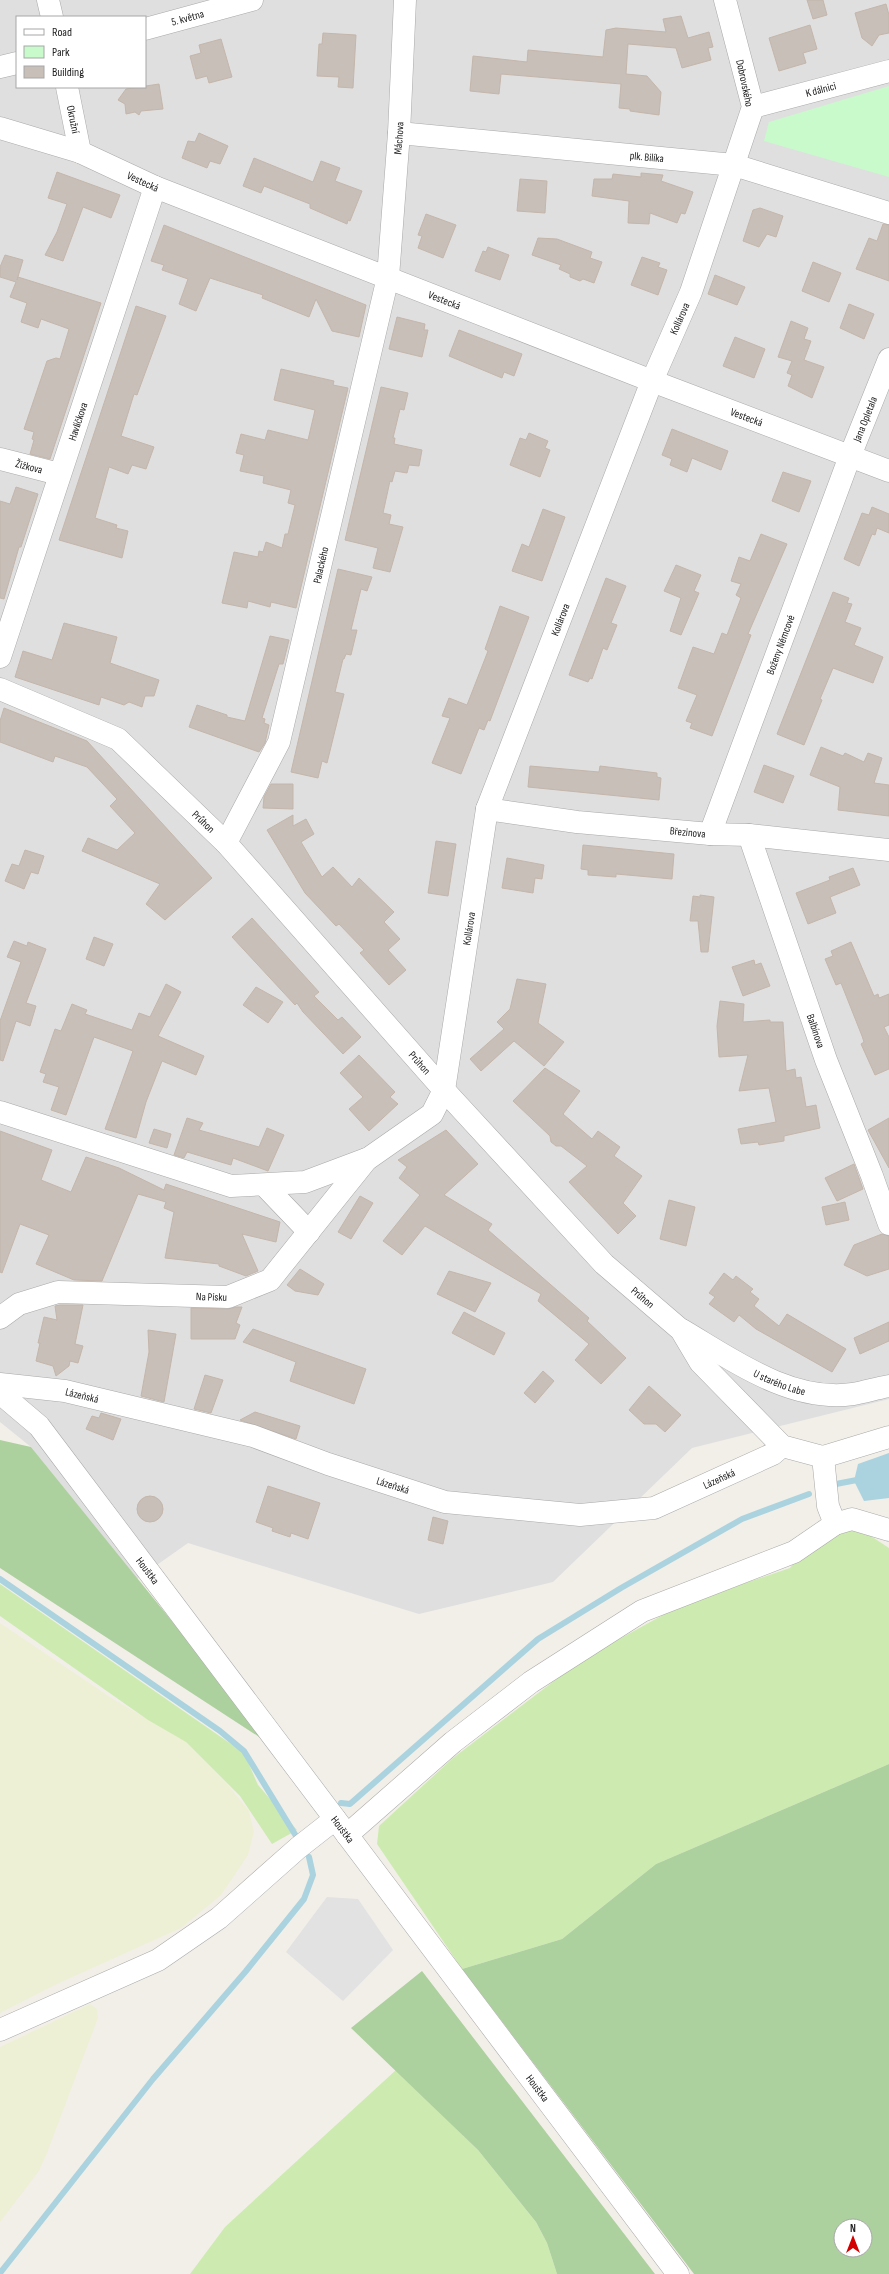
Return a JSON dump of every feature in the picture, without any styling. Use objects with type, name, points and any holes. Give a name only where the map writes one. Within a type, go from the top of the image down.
[{"type":"street","points":[[48,0],[52,16]]},
{"type":"street","name":"5. května","points":[[146,29],[252,0]]},
{"type":"street","name":"Máchova","points":[[388,277],[399,133],[405,0]]},
{"type":"street","name":"Dobrovského","points":[[725,0],[753,107],[734,165]]},
{"type":"street","points":[[0,67],[16,63]]},
{"type":"street","name":"K dálnici","points":[[753,107],[889,70]]},
{"type":"street","name":"Okružní","points":[[67,88],[80,152]]},
{"type":"street","name":"Vestecká","points":[[0,128],[80,152],[155,187],[652,381],[889,471]]},
{"type":"street","name":"plk. Bilíka","points":[[399,133],[734,165],[889,213]]},
{"type":"street","name":"Kollárova","points":[[444,1090],[487,808],[652,381],[690,292],[734,165]]},
{"type":"street","name":"Havlíčkova","points":[[0,657],[59,474],[155,187]]},
{"type":"street","name":"Palackého","points":[[226,843],[279,742],[388,277]]},
{"type":"street","name":"Jana Opletala","points":[[850,456],[889,359]]},
{"type":"street","name":"Boženy Němcové","points":[[710,834],[850,456]]},
{"type":"street","name":"Žižkova","points":[[0,459],[59,474]]},
{"type":"street","name":"Průhon","points":[[0,689],[118,739],[226,843],[444,1090],[604,1264],[681,1330],[700,1362],[782,1446]]},
{"type":"street","name":"Březinova","points":[[487,808],[577,822],[710,834],[748,835],[889,850]]},
{"type":"street","name":"Balbínova","points":[[748,835],[826,1060],[872,1176],[889,1224]]},
{"type":"street","name":"Na Písku","points":[[0,1112],[231,1186],[264,1185],[305,1182],[369,1158],[432,1114],[444,1090]]},
{"type":"street","name":"Na Písku","points":[[0,1318],[19,1304],[58,1292],[228,1297],[270,1280],[369,1158]]},
{"type":"street","points":[[264,1185],[308,1232]]},
{"type":"street","name":"U starého Labe","points":[[681,1330],[760,1376],[810,1393],[852,1394],[889,1386]]},
{"type":"street","name":"Lázeňská","points":[[0,1384],[65,1391],[253,1436],[328,1464],[444,1502],[580,1515],[654,1508],[773,1454],[782,1446]]},
{"type":"street","name":"Houštka","points":[[0,1393],[39,1426],[678,2274]]},
{"type":"street","points":[[782,1446],[823,1457],[889,1437]]},
{"type":"street","points":[[823,1457],[828,1506],[835,1524]]},
{"type":"street","points":[[0,2030],[158,1960],[219,1918],[298,1848],[341,1827],[531,1682],[642,1611],[794,1552],[835,1524],[852,1519],[889,1530]]},
{"type":"shaded area","points":[[0,0],[889,0],[889,1399],[692,1448],[553,1582],[419,1614],[188,1543],[137,1579],[31,1447],[0,1422]]},
{"type":"shaded area","points":[[327,1897],[358,1899],[393,1950],[343,2001],[286,1952]]},
{"type":"green space","points":[[889,86],[889,177],[764,141],[769,122]]},
{"type":"green space","points":[[0,1440],[31,1447],[273,1746],[0,1568]]},
{"type":"green space","points":[[831,1510],[889,1548],[889,1764],[656,1864],[562,1939],[462,1969],[377,1844],[379,1826],[453,1758],[583,1659],[683,1604],[790,1568]]},
{"type":"green space","points":[[0,1584],[244,1753],[258,1785],[297,1830],[272,1844],[240,1796],[186,1742],[148,1720],[0,1616]]},
{"type":"green space","points":[[0,1623],[113,1699],[186,1742],[227,1784],[249,1811],[254,1832],[248,1855],[221,1895],[181,1928],[57,1984],[0,2013]]},
{"type":"green space","points":[[889,1764],[889,2274],[694,2274],[462,1969],[562,1939],[656,1864]]},
{"type":"green space","points":[[422,1971],[655,2274],[557,2274],[547,2243],[536,2222],[478,2150],[351,2028]]},
{"type":"green space","points":[[90,2004],[97,2009],[98,2018],[47,2153],[39,2171],[0,2222],[0,2047]]},
{"type":"green space","points":[[396,2070],[478,2150],[536,2222],[547,2243],[557,2274],[190,2274],[225,2227]]},
{"type":"water","points":[[889,1453],[889,1498],[864,1501],[854,1481],[858,1464]]},
{"type":"building","points":[[807,0],[823,0],[827,15],[813,19]]},
{"type":"building","points":[[886,4],[889,15],[889,33],[879,35],[872,46],[862,38],[855,13]]},
{"type":"building","points":[[681,16],[688,38],[709,32],[713,47],[708,48],[711,60],[682,68],[676,48],[628,44],[626,74],[647,76],[661,92],[659,115],[619,108],[621,84],[501,74],[499,94],[470,91],[473,56],[527,62],[528,50],[603,57],[606,30],[616,28],[666,32],[663,19]]},
{"type":"building","points":[[810,25],[817,49],[803,53],[806,63],[779,71],[769,38]]},
{"type":"building","points":[[323,33],[356,35],[353,88],[338,87],[339,77],[317,76],[319,44],[322,44]]},
{"type":"building","points":[[221,39],[232,77],[209,83],[207,76],[196,79],[190,56],[201,53],[199,45]]},
{"type":"building","points":[[159,84],[163,109],[141,111],[139,115],[135,112],[126,114],[125,104],[118,100],[126,89],[146,88],[146,86]]},
{"type":"building","points":[[199,133],[228,146],[220,164],[210,161],[207,168],[182,158],[188,141],[195,142]]},
{"type":"building","points":[[254,158],[313,182],[321,161],[340,168],[335,181],[362,191],[350,221],[348,220],[347,224],[310,208],[310,204],[264,186],[261,193],[243,186]]},
{"type":"building","points":[[57,172],[120,195],[111,218],[83,207],[63,261],[45,255],[57,232],[67,204],[48,198]]},
{"type":"building","points":[[641,173],[663,175],[661,181],[693,192],[685,214],[681,213],[677,223],[650,213],[649,224],[628,223],[629,201],[592,196],[594,179],[612,179],[613,174],[641,177]]},
{"type":"building","points":[[520,179],[547,181],[545,213],[517,211]]},
{"type":"building","points":[[760,208],[783,216],[776,237],[767,234],[759,247],[743,241],[753,210]]},
{"type":"building","points":[[426,214],[456,225],[443,258],[418,248],[422,236],[418,235]]},
{"type":"building","points":[[883,224],[889,225],[889,281],[856,269],[869,238],[877,241]]},
{"type":"building","points":[[164,225],[366,305],[359,337],[332,331],[316,299],[309,317],[262,298],[263,295],[210,278],[196,311],[179,304],[188,279],[162,270],[164,265],[151,261]]},
{"type":"building","points":[[538,238],[557,239],[592,252],[590,258],[602,262],[594,283],[583,279],[580,281],[570,277],[570,274],[559,269],[561,265],[532,255]]},
{"type":"building","points":[[488,247],[509,255],[500,280],[475,271],[483,251],[486,252]]},
{"type":"building","points":[[5,255],[23,260],[17,280],[18,277],[101,303],[50,459],[30,454],[34,440],[32,439],[34,432],[24,429],[47,361],[56,358],[60,359],[69,329],[41,319],[38,328],[21,322],[27,303],[10,297],[16,282],[0,277],[0,267]]},
{"type":"building","points":[[642,257],[660,263],[658,267],[667,270],[658,295],[631,285]]},
{"type":"building","points":[[813,262],[841,273],[829,302],[802,291]]},
{"type":"building","points":[[715,275],[745,287],[737,305],[708,294]]},
{"type":"building","points":[[849,304],[874,314],[864,339],[840,328]]},
{"type":"building","points":[[136,306],[166,316],[137,395],[134,394],[121,436],[154,447],[146,469],[132,465],[128,474],[109,467],[95,518],[117,525],[116,528],[128,531],[122,558],[59,540]]},
{"type":"building","points":[[397,317],[425,324],[424,330],[428,330],[422,357],[389,349]]},
{"type":"building","points":[[791,321],[808,328],[804,339],[811,341],[804,360],[824,367],[812,398],[788,386],[792,375],[787,373],[792,361],[778,357]]},
{"type":"building","points":[[459,330],[522,354],[514,376],[504,372],[502,378],[449,356]]},
{"type":"building","points":[[735,337],[765,349],[754,378],[723,366]]},
{"type":"building","points":[[281,369],[334,381],[333,385],[348,388],[296,608],[271,602],[270,607],[248,601],[247,608],[222,603],[234,552],[258,557],[259,551],[263,552],[266,542],[282,548],[285,534],[288,534],[295,505],[288,503],[291,490],[263,483],[264,476],[240,471],[244,455],[236,453],[241,434],[265,440],[268,430],[308,440],[315,410],[274,400]]},
{"type":"building","points":[[381,387],[408,393],[404,410],[400,409],[393,438],[395,438],[394,444],[422,450],[419,466],[409,465],[407,473],[395,471],[392,482],[390,481],[383,513],[391,515],[389,524],[403,527],[390,572],[373,568],[378,548],[345,540]]},
{"type":"building","points":[[672,429],[728,451],[721,470],[692,458],[687,472],[670,465],[672,459],[662,455]]},
{"type":"building","points":[[529,433],[548,441],[545,448],[550,450],[540,477],[510,465],[520,438],[526,440]]},
{"type":"building","points":[[783,472],[811,481],[799,512],[772,501]]},
{"type":"building","points":[[16,487],[38,494],[21,547],[19,547],[4,599],[0,598],[0,501],[10,504]]},
{"type":"building","points":[[872,507],[889,514],[889,533],[877,528],[875,535],[872,534],[859,566],[844,559],[862,513],[869,515]]},
{"type":"building","points":[[543,509],[565,517],[542,581],[512,571],[522,544],[529,547]]},
{"type":"building","points":[[761,534],[787,544],[748,634],[751,635],[712,736],[690,728],[692,723],[686,721],[697,695],[678,688],[693,647],[714,654],[722,633],[727,635],[741,598],[736,595],[741,584],[731,581],[739,557],[750,561]]},
{"type":"building","points":[[676,565],[701,575],[694,591],[699,593],[681,635],[670,631],[681,598],[664,591]]},
{"type":"building","points":[[338,569],[372,577],[367,591],[361,589],[351,630],[357,630],[351,655],[346,654],[343,659],[335,692],[344,694],[327,763],[322,761],[318,778],[291,772]]},
{"type":"building","points":[[606,578],[626,586],[611,623],[617,625],[607,650],[603,648],[592,679],[590,678],[588,682],[569,675]]},
{"type":"building","points":[[833,592],[849,598],[847,603],[852,604],[845,622],[861,628],[854,645],[883,657],[873,683],[833,668],[820,699],[822,700],[804,745],[777,734]]},
{"type":"building","points":[[500,606],[529,617],[490,721],[488,720],[484,730],[479,728],[461,774],[432,763],[450,718],[442,716],[449,698],[467,705],[488,651],[485,649]]},
{"type":"building","points":[[64,623],[117,637],[110,663],[159,680],[154,696],[145,696],[142,707],[129,702],[124,705],[101,697],[99,705],[15,677],[23,651],[52,660]]},
{"type":"building","points":[[270,636],[289,640],[283,664],[279,664],[262,718],[265,719],[264,723],[269,725],[265,743],[259,752],[189,727],[197,705],[227,715],[227,717],[245,721]]},
{"type":"building","points":[[4,708],[87,741],[212,878],[165,920],[146,904],[160,884],[82,851],[88,838],[117,850],[135,833],[110,806],[117,799],[87,767],[55,756],[53,762],[0,742],[0,721]]},
{"type":"building","points":[[821,747],[843,756],[845,753],[864,762],[868,753],[882,758],[874,783],[889,785],[889,816],[838,810],[840,787],[810,775]]},
{"type":"building","points":[[764,765],[794,776],[783,803],[754,792]]},
{"type":"building","points":[[530,766],[599,772],[600,766],[657,773],[657,777],[661,778],[659,800],[528,787]]},
{"type":"building","points":[[271,784],[293,784],[293,809],[263,808],[264,797]]},
{"type":"building","points":[[293,815],[293,826],[306,819],[314,834],[301,842],[322,877],[333,867],[352,887],[359,878],[394,912],[384,922],[400,939],[388,950],[406,970],[389,985],[360,953],[364,950],[339,924],[336,926],[305,893],[267,830]]},
{"type":"building","points":[[436,841],[456,844],[448,896],[428,893]]},
{"type":"building","points":[[583,845],[674,854],[672,879],[616,874],[616,877],[588,875],[588,870],[581,869]]},
{"type":"building","points":[[25,850],[44,856],[38,874],[31,872],[24,889],[5,881],[12,864],[19,866]]},
{"type":"building","points":[[507,858],[544,865],[542,879],[535,878],[533,893],[502,888]]},
{"type":"building","points":[[853,868],[860,885],[830,897],[836,913],[808,924],[796,893],[830,880],[829,877]]},
{"type":"building","points":[[700,895],[714,897],[708,952],[701,952],[698,921],[690,921],[693,896],[700,897]]},
{"type":"building","points":[[252,918],[319,992],[314,996],[338,1020],[342,1017],[361,1037],[343,1054],[303,1012],[297,1003],[295,1005],[232,937]]},
{"type":"building","points":[[94,937],[113,944],[104,966],[86,959]]},
{"type":"building","points":[[14,941],[27,946],[28,942],[46,949],[26,1003],[36,1006],[30,1026],[16,1021],[3,1061],[0,1060],[0,1021],[21,962],[7,957]]},
{"type":"building","points":[[851,942],[874,996],[878,994],[879,998],[889,994],[889,1025],[884,1027],[889,1037],[889,1069],[875,1075],[861,1044],[864,1042],[841,983],[836,985],[825,959],[833,956],[831,951]]},
{"type":"building","points":[[754,960],[755,965],[761,963],[770,986],[743,996],[732,967]]},
{"type":"building","points":[[517,979],[546,984],[538,1023],[564,1042],[544,1066],[514,1041],[481,1071],[470,1059],[504,1029],[497,1022],[510,1009]]},
{"type":"building","points":[[166,984],[181,992],[158,1036],[204,1056],[196,1075],[162,1061],[146,1102],[136,1138],[105,1129],[133,1051],[94,1037],[66,1115],[51,1110],[59,1087],[43,1082],[46,1074],[40,1072],[55,1029],[61,1031],[72,1004],[87,1010],[85,1014],[132,1030],[139,1013],[150,1017]]},
{"type":"building","points":[[256,987],[283,1002],[268,1023],[243,1005]]},
{"type":"building","points":[[720,1001],[744,1004],[743,1022],[770,1020],[770,1022],[783,1022],[786,1071],[795,1069],[796,1078],[801,1077],[806,1107],[816,1105],[820,1128],[784,1136],[784,1141],[759,1145],[758,1142],[741,1144],[738,1129],[776,1122],[769,1088],[739,1091],[748,1055],[719,1057],[717,1026]]},
{"type":"building","points":[[359,1055],[395,1092],[390,1097],[398,1104],[369,1131],[349,1109],[363,1097],[340,1073]]},
{"type":"building","points":[[545,1068],[580,1091],[563,1114],[592,1139],[598,1131],[620,1147],[614,1156],[642,1176],[623,1203],[636,1216],[618,1234],[569,1182],[587,1166],[561,1146],[556,1146],[551,1142],[550,1136],[513,1101]]},
{"type":"building","points":[[187,1118],[203,1123],[199,1130],[259,1147],[267,1128],[284,1135],[268,1171],[233,1158],[231,1165],[187,1152],[184,1158],[174,1155]]},
{"type":"building","points":[[889,1118],[889,1168],[868,1130]]},
{"type":"building","points":[[154,1129],[171,1134],[167,1148],[149,1143]]},
{"type":"building","points":[[446,1130],[478,1164],[444,1195],[492,1224],[488,1230],[589,1318],[587,1321],[626,1358],[601,1384],[575,1360],[589,1344],[538,1301],[541,1294],[425,1226],[402,1255],[383,1241],[420,1195],[399,1178],[407,1167],[398,1160]]},
{"type":"building","points":[[0,1131],[52,1150],[41,1180],[71,1192],[86,1157],[119,1168],[164,1190],[166,1184],[280,1222],[276,1242],[242,1234],[258,1271],[246,1276],[219,1266],[219,1264],[165,1258],[174,1212],[164,1208],[166,1202],[138,1194],[102,1281],[74,1280],[36,1264],[49,1235],[20,1224],[2,1273],[0,1272]]},
{"type":"building","points":[[854,1164],[863,1189],[837,1201],[825,1178]]},
{"type":"building","points":[[360,1196],[373,1203],[351,1239],[338,1232]]},
{"type":"building","points":[[669,1200],[695,1207],[686,1246],[660,1239]]},
{"type":"building","points":[[845,1202],[849,1220],[826,1225],[822,1207]]},
{"type":"building","points":[[882,1234],[889,1236],[889,1269],[867,1276],[844,1265],[854,1245]]},
{"type":"building","points":[[300,1269],[324,1284],[318,1295],[295,1291],[287,1285]]},
{"type":"building","points":[[449,1271],[491,1283],[475,1312],[437,1294]]},
{"type":"building","points":[[724,1273],[733,1280],[736,1276],[753,1289],[750,1292],[759,1299],[754,1306],[779,1326],[787,1314],[846,1349],[832,1372],[756,1329],[739,1315],[734,1322],[709,1304],[715,1297],[709,1293]]},
{"type":"building","points":[[83,1305],[75,1344],[83,1346],[78,1363],[70,1361],[69,1366],[56,1376],[53,1366],[36,1361],[40,1343],[38,1343],[44,1317],[57,1320],[55,1306]]},
{"type":"building","points":[[242,1307],[236,1323],[240,1325],[235,1339],[191,1339],[191,1308],[228,1309]]},
{"type":"building","points":[[464,1312],[505,1333],[494,1355],[452,1333]]},
{"type":"building","points":[[889,1322],[889,1341],[860,1354],[854,1338]]},
{"type":"building","points":[[253,1329],[366,1369],[354,1404],[290,1381],[296,1362],[243,1342]]},
{"type":"building","points":[[148,1330],[176,1334],[164,1402],[141,1396],[149,1352]]},
{"type":"building","points":[[543,1371],[554,1381],[535,1403],[524,1393]]},
{"type":"building","points":[[205,1375],[223,1380],[211,1413],[194,1409]]},
{"type":"building","points":[[649,1386],[681,1415],[665,1432],[656,1424],[644,1424],[629,1410]]},
{"type":"building","points":[[255,1412],[300,1426],[296,1439],[240,1420]]},
{"type":"building","points":[[101,1413],[121,1419],[113,1440],[86,1429],[92,1416],[99,1418]]},
{"type":"building","points":[[268,1486],[320,1503],[308,1539],[291,1533],[290,1537],[272,1531],[273,1528],[256,1522]]},
{"type":"building","points":[[150,1496],[159,1500],[163,1509],[159,1518],[150,1522],[141,1518],[137,1509],[141,1500]]},
{"type":"building","points":[[433,1517],[448,1521],[443,1544],[428,1540]]},
{"type":"waterway","points":[[836,1484],[862,1479]]},
{"type":"waterway","points":[[341,1803],[350,1804],[538,1639],[621,1588],[742,1519],[809,1494]]},
{"type":"waterway","points":[[0,1579],[220,1731],[244,1751],[296,1836]]},
{"type":"waterway","points":[[0,2273],[153,2079],[246,1971],[304,1899],[313,1875],[309,1857]]}]
